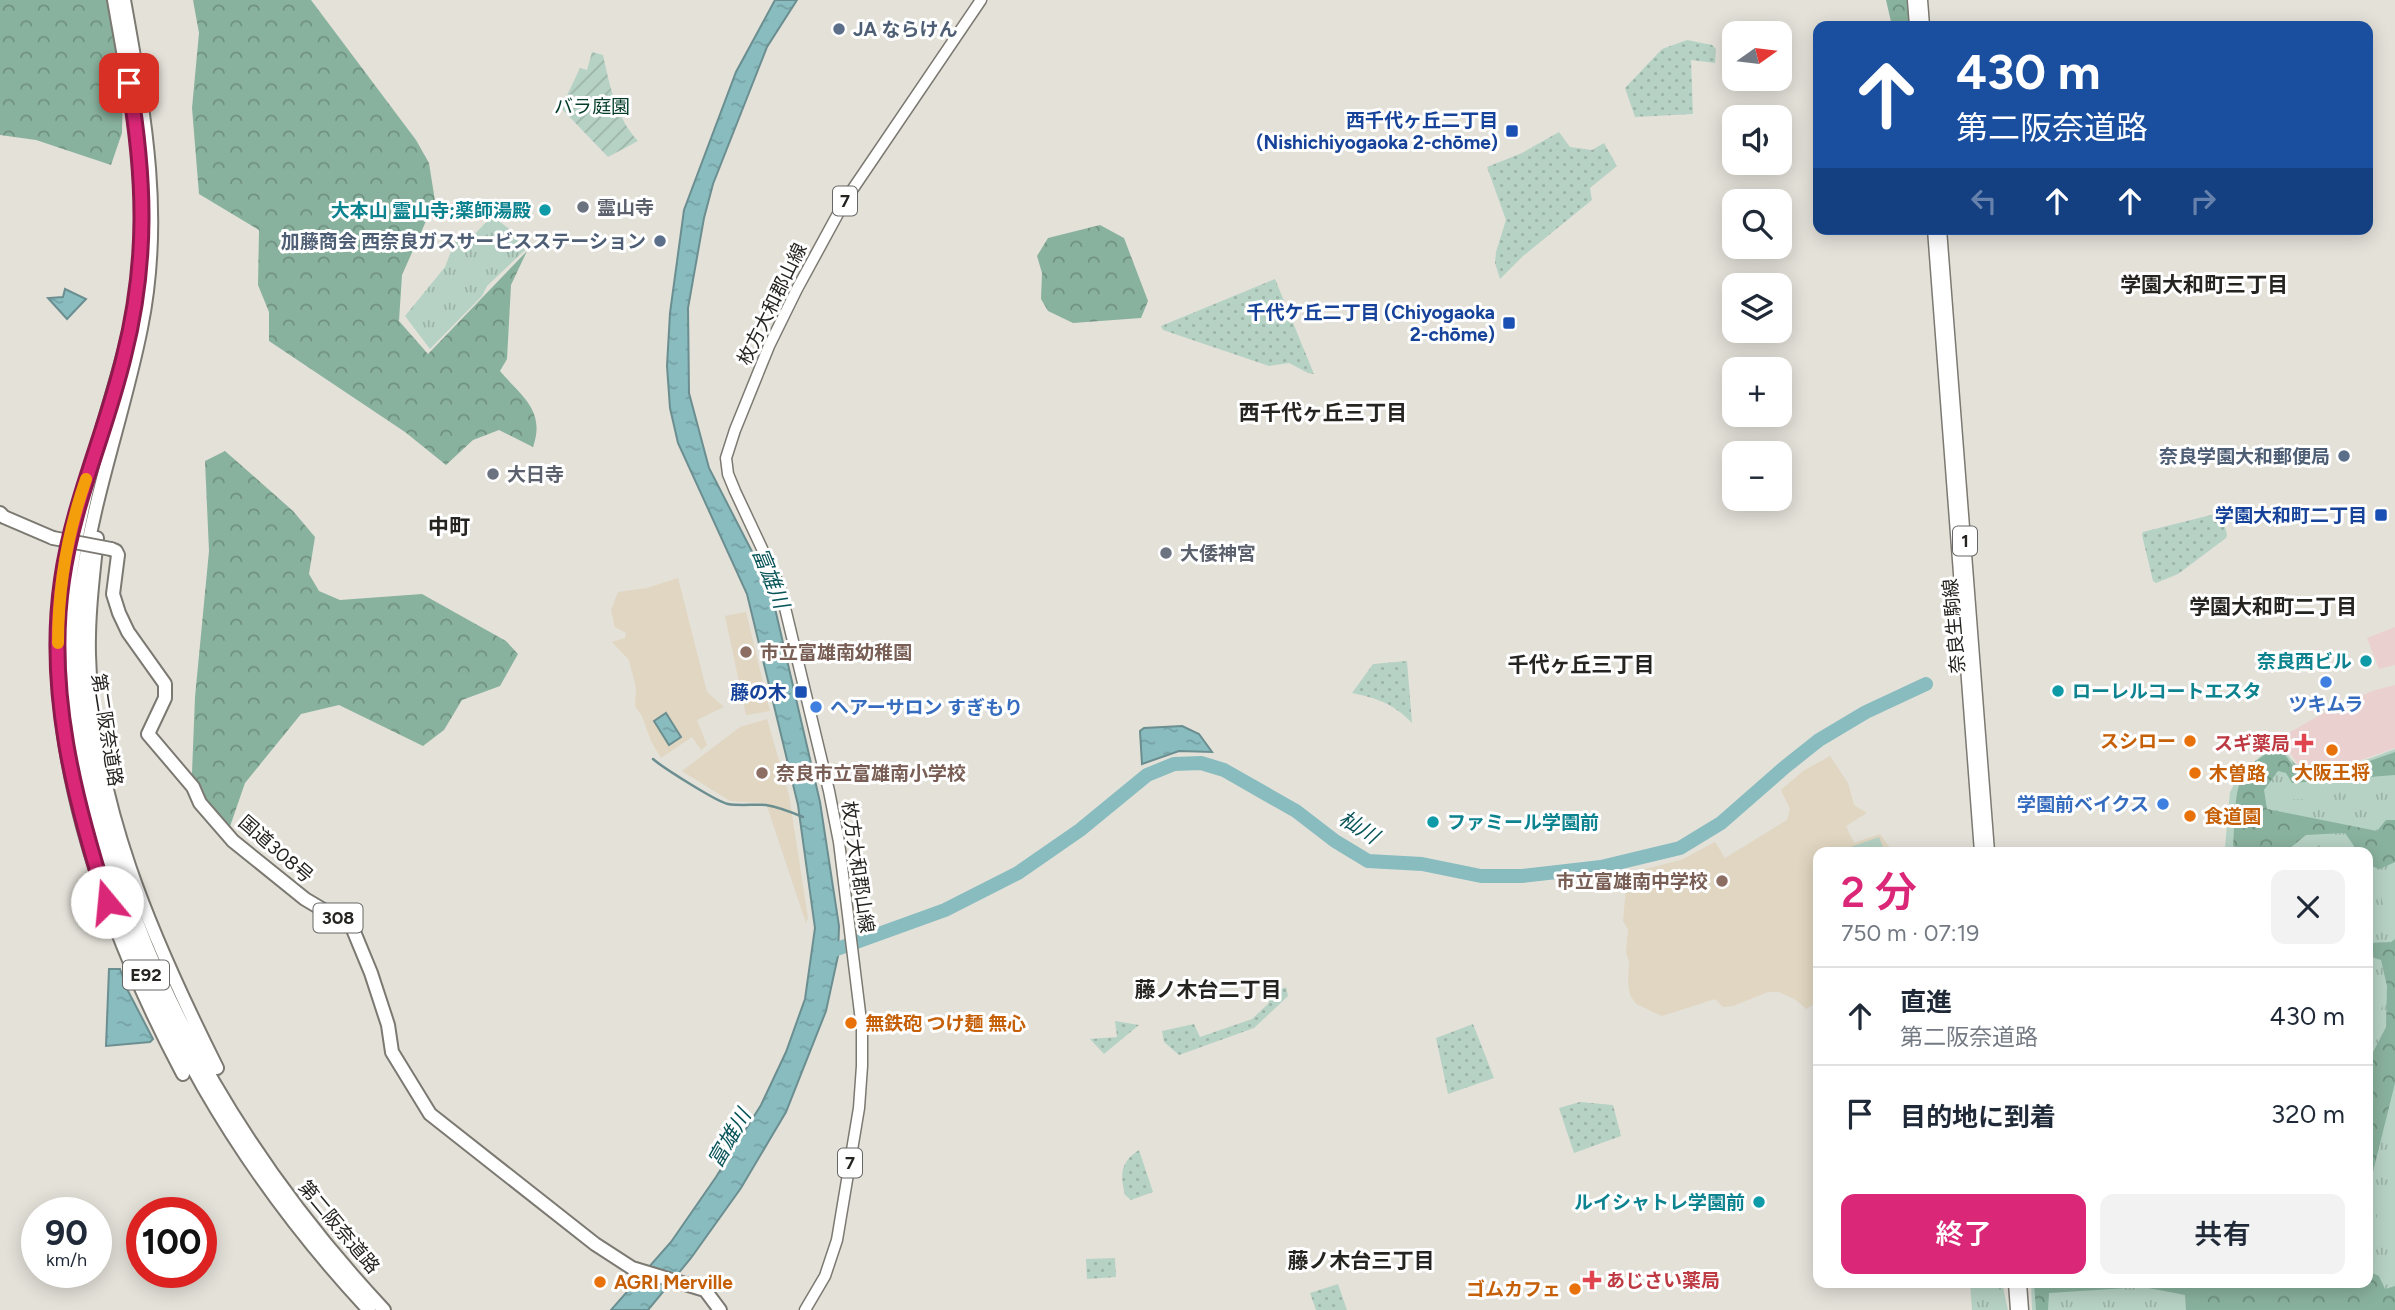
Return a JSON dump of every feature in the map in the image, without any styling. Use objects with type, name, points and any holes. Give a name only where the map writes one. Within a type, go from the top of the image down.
[{"type":"highway","name":"第二阪奈道路","points":[[114,0],[140,154],[143,224],[132,324],[107,436],[89,538],[76,582],[67,629],[68,676],[76,748],[103,858],[133,942],[182,1050],[239,1146],[309,1242],[369,1310]]},
{"type":"highway","name":"第二阪奈道路","points":[[107,436],[142,327],[151,257],[148,142],[124,0]]},
{"type":"highway","points":[[107,436],[90,608],[89,677],[95,732],[112,809],[138,894],[173,978],[216,1068]]},
{"type":"highway","points":[[107,436],[73,522],[61,582],[58,654],[62,714],[76,795],[107,902],[141,991],[183,1074]]},
{"type":"highway","name":"国道308号","points":[[0,513],[53,538],[116,551],[118,555],[113,594],[119,613],[128,632],[165,684],[165,698],[148,734],[193,787],[200,803],[233,841],[305,899],[352,927],[388,1025],[392,1052],[430,1114],[595,1244],[632,1268],[705,1290],[720,1310]]},
{"type":"highway","name":"第二阪奈道路","points":[[76,582],[79,676],[87,745],[110,843],[143,938],[187,1035],[247,1140],[318,1235],[384,1310]]},
{"type":"main road","name":"枚方大和郡山線","points":[[805,1310],[825,1276],[837,1240],[859,1108],[863,1048],[832,804],[776,577],[735,491],[726,458],[738,418],[769,346],[820,243],[846,199],[981,0]]},
{"type":"main road","points":[[1913,0],[1915,21]]},
{"type":"main road","points":[[1922,0],[1924,21]]},
{"type":"main road","name":"奈良生駒線","points":[[1933,235],[1980,847]]},
{"type":"main road","name":"奈良生駒線","points":[[1941,235],[1989,847]]},
{"type":"main road","points":[[2016,1288],[2016,1310]]},
{"type":"main road","points":[[2017,1288],[2023,1310]]},
{"type":"shaded area","points":[[678,578],[707,692],[724,707],[697,720],[707,745],[701,750],[692,737],[661,758],[635,706],[636,688],[629,660],[612,642],[625,638],[626,633],[615,627],[611,610],[618,592],[647,588]]},
{"type":"shaded area","points":[[746,612],[770,711],[746,715],[725,616]]},
{"type":"shaded area","points":[[2395,627],[2395,665],[2379,669],[2367,638]]},
{"type":"shaded area","points":[[2395,685],[2395,748],[2361,760],[2320,769],[2299,766],[2280,738],[2327,711],[2372,691]]},
{"type":"shaded area","points":[[767,719],[789,795],[808,918],[806,923],[766,803],[730,801],[682,771],[740,727]]},
{"type":"shaded area","name":"市立富雄南中学校","points":[[1830,756],[1848,783],[1854,805],[1867,813],[1846,826],[1854,843],[1880,834],[1889,847],[1813,847],[1813,1005],[1806,1009],[1796,1000],[1779,992],[1768,992],[1733,1006],[1723,1007],[1715,999],[1662,1016],[1636,1004],[1630,995],[1628,984],[1628,929],[1623,921],[1625,874],[1681,860],[1715,842],[1725,858],[1787,820],[1790,809],[1781,790],[1803,771]]},
{"type":"green space","points":[[0,0],[114,0],[123,82],[122,133],[111,165],[36,140],[0,135]]},
{"type":"green space","points":[[193,0],[311,0],[416,140],[429,163],[435,201],[402,275],[399,321],[428,354],[527,251],[511,285],[507,359],[500,371],[523,396],[534,413],[536,434],[533,447],[499,430],[473,440],[446,465],[405,432],[269,341],[269,312],[258,285],[259,230],[199,194],[192,108],[199,33]]},
{"type":"green space","points":[[1886,0],[1907,0],[1909,21],[1891,21]]},
{"type":"green space","points":[[1687,40],[1712,45],[1716,49],[1715,63],[1691,60],[1693,114],[1635,117],[1625,88],[1662,49]]},
{"type":"green space","name":"バラ庭園","points":[[592,52],[603,55],[619,112],[638,141],[608,157],[561,108],[580,68],[587,70]]},
{"type":"green space","points":[[1559,132],[1570,147],[1592,150],[1604,143],[1617,166],[1590,188],[1592,200],[1523,256],[1500,279],[1495,263],[1496,252],[1506,220],[1487,167],[1522,153]]},
{"type":"green space","points":[[492,216],[508,228],[525,250],[487,286],[482,296],[430,349],[405,316],[445,267],[455,241],[471,238]]},
{"type":"green space","points":[[1100,225],[1124,238],[1148,301],[1141,318],[1073,323],[1048,311],[1041,299],[1042,273],[1037,256],[1048,238]]},
{"type":"green space","points":[[1275,279],[1314,374],[1289,363],[1269,366],[1163,330],[1161,326]]},
{"type":"green space","points":[[225,451],[293,511],[315,537],[309,574],[319,591],[340,600],[422,594],[506,641],[518,654],[500,686],[462,700],[444,730],[423,746],[339,705],[301,714],[245,783],[226,838],[202,817],[191,798],[195,697],[209,551],[205,461]]},
{"type":"green space","points":[[2219,513],[2222,515],[2226,538],[2178,574],[2156,583],[2153,581],[2143,532]]},
{"type":"green space","points":[[1407,661],[1412,723],[1385,703],[1352,693],[1373,664]]},
{"type":"green space","points":[[2278,741],[2296,764],[2321,770],[2347,766],[2395,749],[2395,1310],[2032,1310],[2031,1288],[2373,1288],[2373,847],[2225,847],[2230,792],[2239,775]]},
{"type":"green space","points":[[2278,746],[2296,769],[2320,774],[2395,752],[2395,775],[2292,783],[2286,773],[2278,771],[2264,790],[2267,809],[2377,831],[2386,820],[2395,820],[2395,862],[2380,869],[2373,867],[2373,847],[2354,847],[2345,833],[2306,835],[2291,847],[2233,846],[2240,781],[2260,758]]},
{"type":"green space","points":[[2278,785],[2305,786],[2307,799],[2270,800]]},
{"type":"green space","points":[[1879,837],[1883,847],[1850,847]]},
{"type":"green space","points":[[2395,880],[2395,910],[2382,902],[2382,892]]},
{"type":"green space","points":[[2395,939],[2395,1083],[2373,1172],[2373,1052],[2386,1027],[2387,986],[2381,960],[2373,958],[2373,943],[2391,942]]},
{"type":"green space","points":[[1286,987],[1288,996],[1254,1028],[1179,1055],[1164,1042],[1162,1031],[1194,1024],[1200,1037],[1252,1019],[1269,1003],[1265,990],[1274,992]]},
{"type":"green space","points":[[2373,987],[2381,992],[2384,998],[2381,1009],[2373,1011]]},
{"type":"green space","points":[[1115,1021],[1139,1025],[1104,1054],[1090,1039],[1117,1037]]},
{"type":"green space","points":[[1473,1024],[1494,1078],[1448,1094],[1436,1038]]},
{"type":"green space","points":[[1580,1102],[1613,1105],[1621,1136],[1574,1153],[1559,1108]]},
{"type":"green space","points":[[1139,1150],[1153,1192],[1131,1200],[1125,1195],[1123,1170],[1128,1159]]},
{"type":"green space","points":[[2392,1199],[2395,1201],[2395,1224],[2392,1228],[2383,1230],[2376,1222],[2379,1208]]},
{"type":"green space","points":[[2393,1241],[2395,1274],[2386,1263],[2388,1249]]},
{"type":"green space","points":[[1115,1258],[1116,1277],[1087,1279],[1086,1259]]},
{"type":"green space","points":[[2373,1273],[2379,1276],[2385,1289],[2395,1286],[2395,1310],[2186,1310],[2185,1295],[2148,1288],[2373,1288]]},
{"type":"green space","points":[[1338,1284],[1347,1310],[1316,1310],[1310,1293]]},
{"type":"green space","points":[[1970,1288],[2003,1288],[2008,1310],[1972,1310]]},
{"type":"green space","points":[[2034,1288],[2127,1288],[2049,1293],[2048,1310],[2036,1310]]},
{"type":"water","points":[[775,0],[797,0],[767,47],[713,184],[704,218],[688,308],[689,393],[709,468],[763,573],[774,604],[820,802],[839,926],[838,956],[826,1011],[786,1112],[741,1188],[691,1258],[648,1310],[611,1310],[671,1242],[761,1105],[786,1052],[805,999],[815,928],[798,805],[747,594],[678,443],[670,408],[667,366],[670,313],[684,210],[736,72]]},
{"type":"water","points":[[65,289],[86,299],[67,319],[48,298],[63,297]]},
{"type":"water","points":[[666,713],[681,737],[669,745],[654,721]]},
{"type":"water","points":[[1182,726],[1199,734],[1212,752],[1179,751],[1142,764],[1140,731],[1144,728]]},
{"type":"water","points":[[109,969],[120,969],[127,989],[153,1039],[150,1042],[106,1046]]},
{"type":"waterway","name":"杣川","points":[[826,953],[945,910],[1018,873],[1080,830],[1147,775],[1174,764],[1201,763],[1224,770],[1296,811],[1335,841],[1368,861],[1422,864],[1481,876],[1522,876],[1601,867],[1680,848],[1721,823],[1819,740],[1866,712],[1926,684]]},
{"type":"waterway","points":[[653,759],[722,802],[771,806],[803,817]]},
{"type":"slow traffic","points":[[58,643],[65,558],[86,479]]},
{"type":"place","name":"JA ならけん","points":[[839,29]]},
{"type":"place","name":"西千代ヶ丘二丁目 (Nishichiyogaoka 2-chōme)","points":[[1512,131]]},
{"type":"place","name":"霊山寺","points":[[583,207]]},
{"type":"place","name":"大本山 霊山寺;薬師湯殿","points":[[545,210]]},
{"type":"place","name":"加藤商会 西奈良ガスサービスステーション","points":[[660,241]]},
{"type":"place","name":"千代ケ丘二丁目 (Chiyogaoka 2-chōme)","points":[[1509,323]]},
{"type":"place","name":"奈良学園大和郵便局","points":[[2344,456]]},
{"type":"place","name":"大日寺","points":[[493,474]]},
{"type":"place","name":"学園大和町二丁目","points":[[2381,515]]},
{"type":"place","name":"大倭神宮","points":[[1166,553]]},
{"type":"place","name":"市立富雄南幼稚園","points":[[746,652]]},
{"type":"place","name":"奈良西ビル","points":[[2366,661]]},
{"type":"place","name":"ツキムラ","points":[[2326,682]]},
{"type":"place","name":"ローレルコートエスタ","points":[[2058,691]]},
{"type":"place","name":"藤の木","points":[[801,692]]},
{"type":"place","name":"ヘアーサロン すぎもり","points":[[816,707]]},
{"type":"place","name":"スシロー","points":[[2190,741]]},
{"type":"place","name":"スギ薬局","points":[[2304,743]]},
{"type":"place","name":"大阪王将","points":[[2332,750]]},
{"type":"place","name":"奈良市立富雄南小学校","points":[[762,773]]},
{"type":"place","name":"木曽路","points":[[2195,773]]},
{"type":"place","name":"学園前ベイクス","points":[[2163,804]]},
{"type":"place","name":"食道園","points":[[2190,816]]},
{"type":"place","name":"ファミール学園前","points":[[1433,822]]},
{"type":"place","name":"市立富雄南中学校","points":[[1722,881]]},
{"type":"place","name":"無鉄砲 つけ麺 無心","points":[[851,1023]]},
{"type":"place","name":"ルイシャトレ学園前","points":[[1759,1202]]},
{"type":"place","name":"あじさい薬局","points":[[1592,1280]]},
{"type":"place","name":"AGRI Merville","points":[[600,1282]]},
{"type":"place","name":"ゴムカフェ","points":[[1575,1289]]},
{"type":"district","name":"学園大和町三丁目","points":[[2204,284]]},
{"type":"district","name":"西千代ヶ丘三丁目","points":[[1323,412]]},
{"type":"district","name":"中町","points":[[449,526]]},
{"type":"district","name":"学園大和町二丁目","points":[[2273,606]]},
{"type":"district","name":"千代ヶ丘三丁目","points":[[1581,664]]},
{"type":"district","name":"藤ノ木台二丁目","points":[[1208,989]]},
{"type":"district","name":"藤ノ木台三丁目","points":[[1361,1260]]},
{"type":"route","points":[[107,902],[76,795],[67,749],[58,677],[58,630],[61,582],[70,534],[124,358],[137,290],[143,224],[142,190],[140,154],[129,83]]},
{"type":"water label","name":"富雄川","points":[[771,578]]},
{"type":"water label","name":"富雄川","points":[[729,1138]]}]
